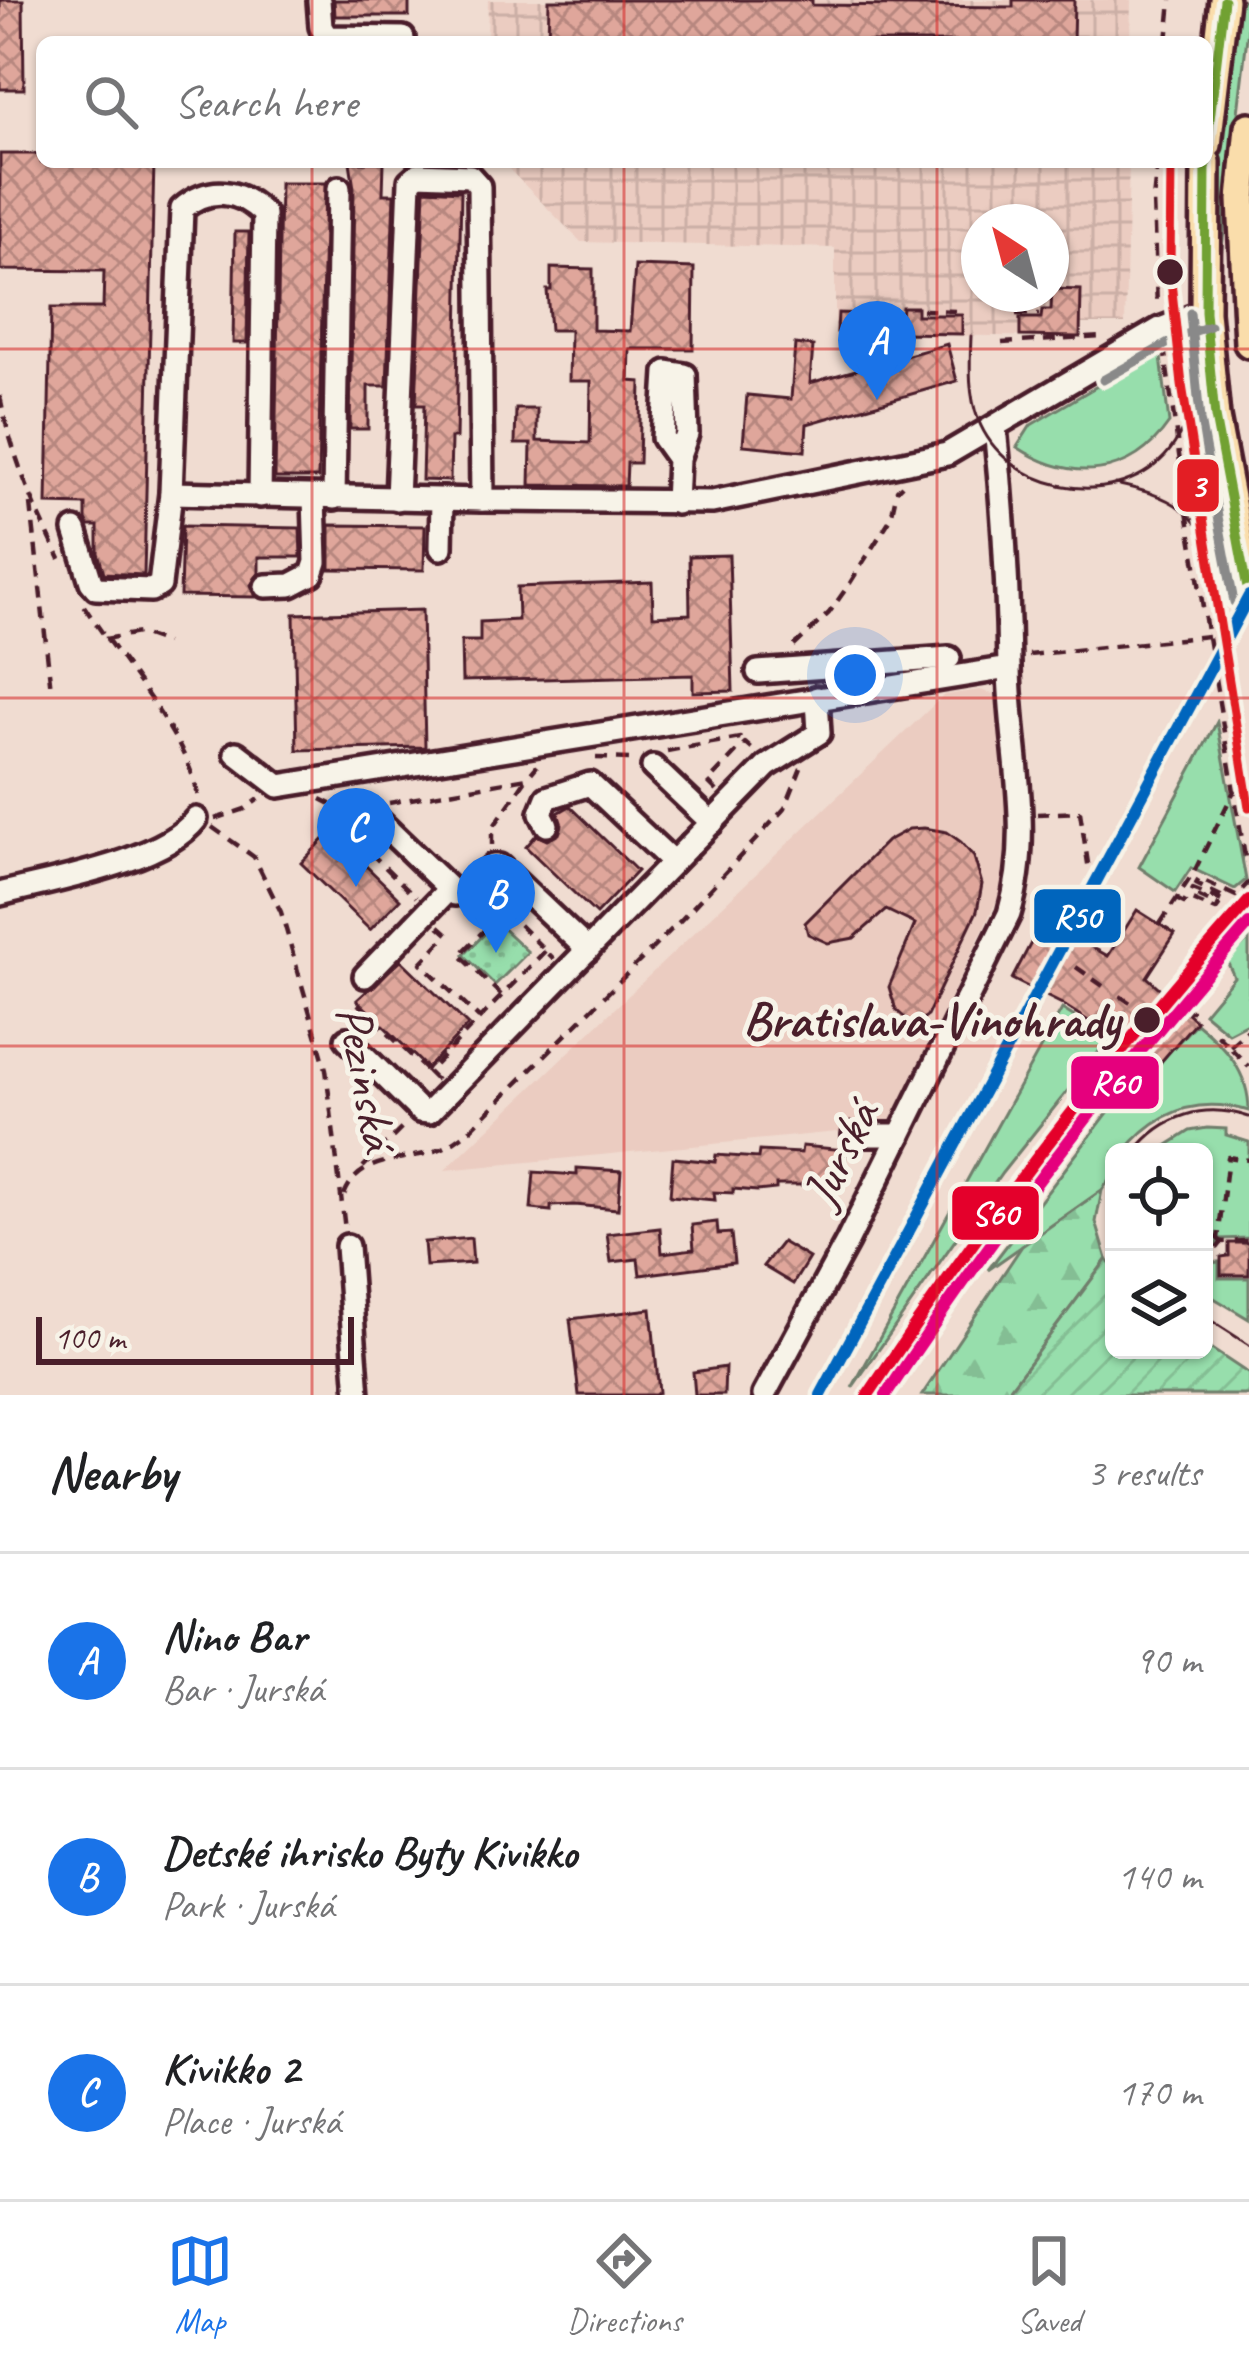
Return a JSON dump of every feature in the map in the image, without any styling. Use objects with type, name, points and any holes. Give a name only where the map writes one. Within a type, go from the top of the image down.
[{"type":"main road","points":[[1213,94],[1224,0]]},
{"type":"main road","points":[[1249,127],[1242,200],[1249,344]]},
{"type":"main road","points":[[1206,168],[1205,312],[1215,418],[1249,598]]},
{"type":"main road","points":[[1205,312],[1244,254]]},
{"type":"main road","points":[[1205,312],[1248,327]]},
{"type":"street","points":[[319,0],[326,36]]},
{"type":"street","points":[[397,499],[410,182],[418,174],[470,176],[479,186],[482,500]]},
{"type":"street","points":[[266,586],[291,585],[312,574],[316,562],[324,498],[339,188]]},
{"type":"street","points":[[75,530],[93,585],[151,590],[160,585],[171,494],[182,209],[198,195],[232,194],[251,201],[263,214],[260,496]]},
{"type":"street","points":[[171,494],[730,500],[947,454],[1160,329],[1205,312]]},
{"type":"street","name":"Jurská","points":[[764,1395],[1009,914],[1022,857],[1022,815],[995,427]]},
{"type":"street","points":[[676,503],[678,460]]},
{"type":"street","points":[[441,548],[442,499]]},
{"type":"street","points":[[768,671],[949,658]]},
{"type":"street","points":[[236,753],[288,784],[1009,663]]},
{"type":"street","points":[[347,1039],[427,1113],[582,945],[673,862],[706,818],[767,766],[820,730],[818,698]]},
{"type":"street","points":[[653,767],[706,818]]},
{"type":"street","points":[[547,825],[541,813],[547,798],[590,784],[673,862]]},
{"type":"street","points":[[0,894],[154,852],[200,821]]},
{"type":"street","points":[[379,821],[455,894],[466,892],[499,866],[582,945]]},
{"type":"street","points":[[365,976],[426,914],[446,885]]},
{"type":"street","points":[[854,1135],[900,1135]]},
{"type":"street","points":[[347,1246],[358,1395]]},
{"type":"path","points":[[1168,36],[1171,0]]},
{"type":"path","points":[[1157,168],[1160,329],[1245,857]]},
{"type":"path","points":[[922,310],[958,311]]},
{"type":"path","points":[[1016,314],[1039,314]]},
{"type":"path","points":[[1002,343],[1121,334]]},
{"type":"path","points":[[768,671],[839,598],[892,518],[897,490],[927,458]]},
{"type":"path","points":[[31,499],[51,691]]},
{"type":"path","points":[[105,639],[138,633],[166,643]]},
{"type":"path","points":[[1009,663],[1208,636]]},
{"type":"path","points":[[706,818],[719,793],[708,782],[746,743],[760,756]]},
{"type":"path","points":[[359,1172],[399,1156],[446,1147],[468,1132],[681,920],[785,808],[800,776],[803,744]]},
{"type":"path","points":[[527,778],[492,829],[484,875],[504,910],[556,961],[582,945]]},
{"type":"path","points":[[200,821],[245,809],[288,784],[368,822],[379,821]]},
{"type":"path","points":[[1160,924],[1194,872],[1235,789]]},
{"type":"path","points":[[1022,815],[1080,812],[1089,870]]},
{"type":"path","name":"Pezinská","points":[[200,821],[254,857],[281,912],[326,1069],[347,1246]]},
{"type":"path","points":[[356,838],[417,898],[431,884],[446,885]]},
{"type":"path","points":[[374,874],[384,866]]},
{"type":"path","points":[[1176,898],[1216,910],[1219,906],[1191,893],[1193,889],[1222,901],[1225,898],[1196,884],[1199,879],[1236,896],[1249,882]]},
{"type":"path","points":[[501,995],[460,956],[504,910]]},
{"type":"path","points":[[426,914],[448,934],[421,963],[479,1018]]},
{"type":"path","points":[[428,1072],[545,951]]},
{"type":"path","points":[[1076,967],[1103,986]]},
{"type":"path","points":[[441,998],[449,990]]},
{"type":"path","points":[[1120,996],[1141,1010]]},
{"type":"path","points":[[358,1004],[438,1082]]},
{"type":"path","points":[[1230,1046],[1249,1029]]},
{"type":"path","points":[[1217,1034],[1249,1067]]},
{"type":"path","points":[[343,1200],[359,1172],[402,1128]]},
{"type":"path","points":[[1249,1160],[1228,1157],[1218,1239],[1249,1241]]},
{"type":"path","points":[[1213,1254],[1222,1242]]},
{"type":"shaded area","points":[[488,0],[1131,0],[1130,36],[487,36]]},
{"type":"shaded area","points":[[508,168],[1129,168],[1125,324],[1081,324],[1080,337],[835,334],[835,248],[581,242]]},
{"type":"shaded area","points":[[980,690],[1002,697],[1013,853],[1006,881],[889,1127],[445,1170],[944,695]]},
{"type":"green space","points":[[1237,0],[1249,0],[1249,20],[1219,273],[1222,126]]},
{"type":"green space","points":[[1160,349],[1169,423],[1137,455],[1119,464],[1079,470],[1038,459],[1017,447],[1031,425]]},
{"type":"green space","points":[[1217,722],[1246,880],[1235,889],[1191,868],[1175,892],[1139,867]]},
{"type":"green space","points":[[496,922],[528,952],[495,985],[464,955]]},
{"type":"green space","points":[[1249,939],[1249,1022],[1228,1033],[1204,1013],[1234,977],[1227,961]]},
{"type":"green space","points":[[1062,1009],[1109,1039],[1002,1173],[852,1388]]},
{"type":"green space","points":[[1196,1023],[1240,1072],[1249,1111],[1196,1106],[1165,1117],[1132,1143],[1105,1143],[1102,1190],[988,1270],[1145,1064],[1153,1070]]},
{"type":"green space","points":[[1226,1129],[1226,1135],[1249,1142],[1249,1238],[1220,1239],[1213,1248],[1213,1143],[1171,1143],[1190,1131]]},
{"type":"green space","points":[[1102,1190],[1096,1222],[1105,1262],[1005,1395],[922,1395],[1022,1246]]},
{"type":"green space","points":[[1105,1262],[1105,1359],[1213,1359],[1213,1350],[1249,1374],[1249,1395],[1005,1395]]},
{"type":"green space","points":[[1219,1262],[1219,1278],[1249,1278],[1249,1319],[1213,1297],[1213,1263]]},
{"type":"building","points":[[0,0],[23,0],[24,89],[0,89]]},
{"type":"building","points":[[334,0],[409,0],[409,16],[335,16]]},
{"type":"building","points":[[549,0],[812,0],[812,5],[1013,7],[1013,0],[1074,0],[1073,36],[548,36]]},
{"type":"building","points":[[0,154],[36,154],[36,168],[154,168],[144,575],[104,573],[98,526],[89,526],[86,505],[47,504],[51,308],[103,308],[104,271],[0,270]]},
{"type":"building","points":[[351,168],[384,168],[383,194],[394,194],[387,386],[368,386],[368,429],[350,429]]},
{"type":"building","points":[[280,183],[325,183],[318,478],[275,478]]},
{"type":"building","points":[[425,189],[461,191],[456,438],[451,438],[450,481],[422,480],[424,405],[416,405]]},
{"type":"building","points":[[235,232],[249,232],[247,343],[233,343]]},
{"type":"building","points":[[635,266],[694,268],[693,349],[630,349],[629,381],[641,382],[639,463],[627,463],[626,486],[530,485],[531,444],[515,444],[516,409],[537,409],[537,441],[590,443],[591,381],[569,381],[570,330],[550,330],[547,290],[551,290],[551,268],[593,269],[593,330],[630,331]]},
{"type":"building","points":[[1069,290],[1081,290],[1080,337],[1020,336],[1020,318],[1041,318],[1042,312],[1069,312]]},
{"type":"building","points":[[902,307],[917,307],[917,315],[962,315],[962,334],[837,332],[838,313],[901,315]]},
{"type":"building","points":[[795,344],[813,346],[810,383],[947,344],[957,381],[807,424],[805,451],[743,445],[747,395],[791,399]]},
{"type":"building","points":[[330,525],[425,526],[424,570],[330,569]]},
{"type":"building","points":[[182,526],[300,528],[301,557],[259,557],[259,573],[251,585],[256,597],[180,596]]},
{"type":"building","points":[[729,555],[733,691],[693,692],[693,675],[462,681],[461,641],[480,641],[480,622],[518,620],[517,587],[652,582],[653,616],[690,614],[689,556]]},
{"type":"building","points":[[422,610],[425,747],[297,750],[294,614]]},
{"type":"building","points":[[570,806],[637,871],[596,914],[526,847],[536,835],[547,840],[559,834],[558,813]]},
{"type":"building","points":[[909,829],[947,832],[961,842],[974,857],[982,884],[977,911],[927,1016],[913,1025],[896,1010],[889,987],[915,924],[886,910],[854,938],[828,943],[808,934],[805,923],[887,841]]},
{"type":"building","points":[[331,832],[400,899],[370,930],[301,863]]},
{"type":"building","points":[[1137,910],[1175,934],[1147,977],[1196,1021],[1153,1071],[1123,1043],[1012,979],[1043,920],[1108,956]]},
{"type":"building","points":[[401,960],[468,1025],[427,1068],[357,1000]]},
{"type":"building","points":[[802,1146],[846,1150],[843,1183],[733,1189],[733,1193],[714,1192],[715,1200],[670,1196],[673,1158],[715,1162],[716,1155],[758,1158],[759,1151],[801,1153]]},
{"type":"building","points":[[577,1168],[621,1171],[618,1209],[575,1205],[551,1206],[551,1211],[531,1209],[534,1172],[577,1175]]},
{"type":"building","points":[[717,1222],[718,1234],[731,1233],[734,1263],[640,1275],[638,1259],[611,1262],[607,1234],[660,1228],[662,1253],[694,1249],[692,1225]]},
{"type":"building","points":[[471,1238],[473,1263],[426,1266],[424,1242]]},
{"type":"building","points":[[782,1242],[809,1258],[793,1284],[763,1266]]},
{"type":"building","points":[[1229,1243],[1249,1243],[1249,1275],[1221,1275],[1221,1257],[1229,1256]]},
{"type":"building","points":[[651,1309],[659,1392],[579,1395],[570,1319]]},
{"type":"building","points":[[725,1367],[724,1395],[695,1395],[693,1372]]},
{"type":"tram line","name":"3","points":[[1171,168],[1170,272],[1182,385],[1249,807]]},
{"type":"tram line","points":[[971,336],[973,399],[992,443],[1011,463],[1061,485],[1089,488],[1143,474],[1175,443],[1194,398]]},
{"type":"tram line","points":[[1115,484],[1152,494],[1181,509],[1202,532],[1218,569]]},
{"type":"tram line","points":[[1142,1143],[1186,1115],[1216,1111],[1249,1117]]},
{"type":"tram line","points":[[1213,1322],[1249,1345]]},
{"type":"transit line","points":[[1213,94],[1224,0]]},
{"type":"transit line","points":[[1206,168],[1205,312],[1215,417],[1249,599]]},
{"type":"transit line","points":[[1190,313],[1200,420],[1234,602]]},
{"type":"transit line","points":[[1103,380],[1181,336],[1210,326]]},
{"type":"transit line","name":"R50","points":[[821,1395],[1249,596]]},
{"type":"transit line","name":"S60","points":[[868,1395],[956,1266],[1050,1141],[1249,901]]},
{"type":"transit line","name":"R60","points":[[886,1395],[1059,1153],[1249,924]]},
{"type":"place","name":"Nino Bar","points":[[877,400]]},
{"type":"place","name":"Kivikko 2","points":[[356,887]]},
{"type":"place","name":"Detské ihrisko Byty Kivikko","points":[[496,953]]},
{"type":"place","name":"Bratislava-Vinohrady","points":[[1147,1020]]}]
